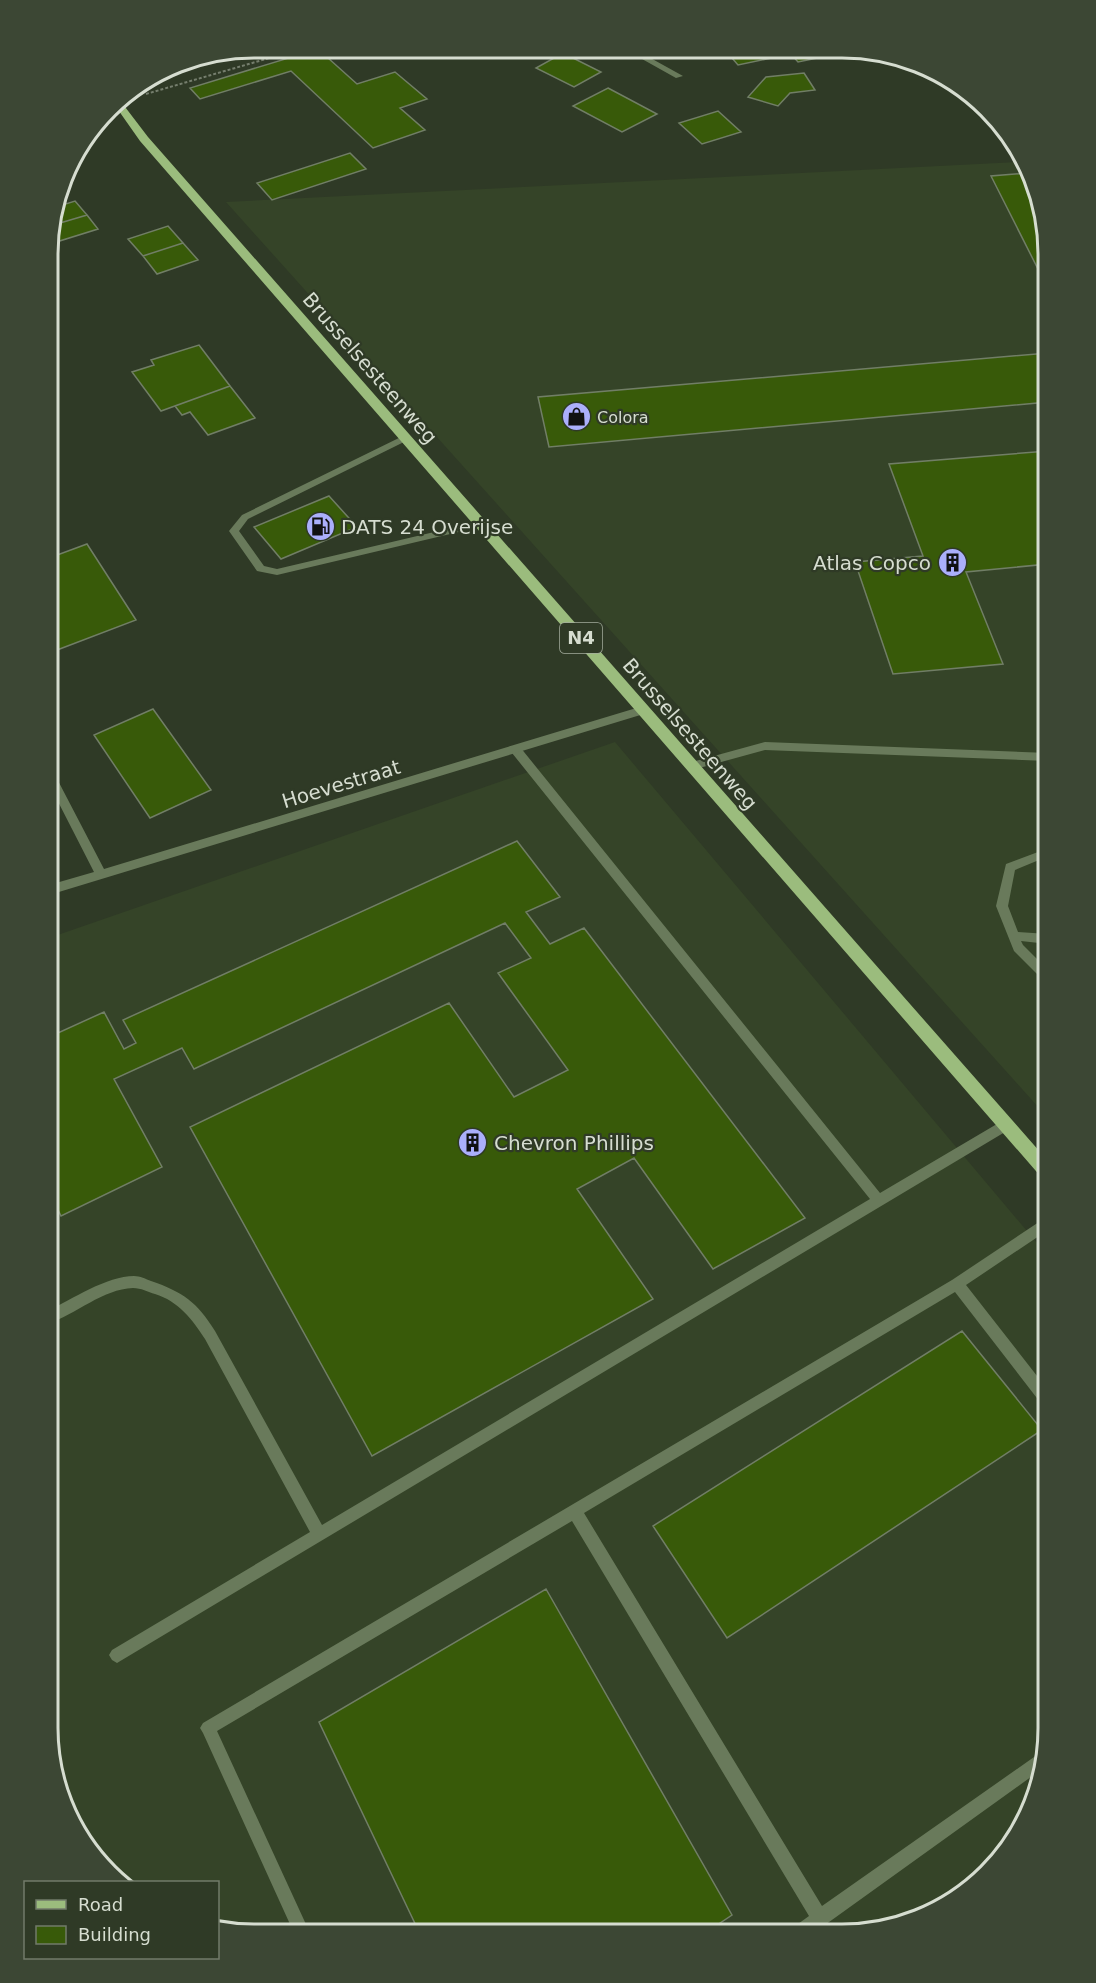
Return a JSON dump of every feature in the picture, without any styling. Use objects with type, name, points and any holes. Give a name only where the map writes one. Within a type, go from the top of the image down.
[{"type":"main road","name":"Brusselsesteenweg","points":[[123,109],[144,139],[1037,1161]]},
{"type":"street","points":[[646,58],[679,76]]},
{"type":"street","points":[[405,438],[245,517],[234,531],[261,569],[277,572],[481,524]]},
{"type":"street","name":"Hoevestraat","points":[[58,887],[643,710]]},
{"type":"street","points":[[692,766],[765,746],[1038,757]]},
{"type":"street","points":[[516,750],[879,1201]]},
{"type":"street","points":[[58,790],[101,874]]},
{"type":"street","points":[[1038,856],[1010,867],[1002,906],[1018,948],[1038,968]]},
{"type":"street","points":[[1014,936],[1038,938]]},
{"type":"street","points":[[117,1655],[1006,1125]]},
{"type":"street","points":[[298,1924],[208,1728],[957,1284],[1037,1229]]},
{"type":"street","points":[[58,1313],[105,1290],[134,1282],[161,1289],[183,1299],[198,1316],[210,1335],[319,1534]]},
{"type":"street","points":[[957,1284],[1037,1387]]},
{"type":"street","points":[[574,1511],[820,1918]]},
{"type":"street","points":[[812,1924],[1034,1765]]},
{"type":"path","points":[[143,94],[266,59]]},
{"type":"shaded area","points":[[1014,162],[1027,191],[1034,216],[1038,254],[1037,1106],[226,202]]},
{"type":"shaded area","points":[[615,742],[1037,1243],[1037,1742],[1034,1767],[1023,1804],[997,1848],[980,1867],[950,1892],[928,1904],[905,1914],[867,1923],[254,1924],[219,1921],[219,1881],[132,1881],[116,1867],[99,1848],[73,1804],[62,1767],[58,1729],[58,935]]},
{"type":"building","points":[[553,58],[574,58],[601,72],[574,87],[536,68]]},
{"type":"building","points":[[732,58],[771,58],[738,65]]},
{"type":"building","points":[[795,58],[817,58],[798,62]]},
{"type":"building","points":[[285,59],[329,59],[357,84],[395,72],[427,99],[400,108],[425,130],[373,148],[291,71],[200,99],[190,88]]},
{"type":"building","points":[[804,73],[815,90],[790,93],[778,106],[748,97],[766,77]]},
{"type":"building","points":[[608,88],[657,114],[622,132],[573,106]]},
{"type":"building","points":[[718,111],[741,132],[702,144],[679,123]]},
{"type":"building","points":[[350,153],[366,169],[272,200],[257,183]]},
{"type":"building","points":[[1019,174],[1034,216],[1038,269],[991,176]]},
{"type":"building","points":[[75,201],[87,215],[61,223],[65,204]]},
{"type":"building","points":[[87,215],[98,229],[59,241],[61,223]]},
{"type":"building","points":[[168,226],[183,243],[143,256],[128,239]]},
{"type":"building","points":[[183,243],[198,260],[157,274],[143,256]]},
{"type":"building","points":[[199,345],[230,386],[161,411],[132,372],[154,365],[151,360]]},
{"type":"building","points":[[1038,354],[1038,403],[549,447],[538,397]]},
{"type":"building","points":[[230,386],[255,418],[208,435],[190,412],[182,415],[175,406]]},
{"type":"building","name":"Atlas Copco","points":[[1038,452],[1038,565],[966,572],[1003,664],[893,674],[855,562],[923,556],[889,464]]},
{"type":"building","points":[[329,496],[357,527],[281,559],[254,527]]},
{"type":"building","points":[[87,544],[136,620],[58,650],[58,555]]},
{"type":"building","points":[[153,709],[211,790],[150,818],[94,735]]},
{"type":"building","name":"Chevron Phillips","points":[[517,841],[560,897],[526,912],[550,944],[584,928],[805,1218],[713,1269],[634,1158],[577,1189],[653,1299],[372,1456],[190,1127],[449,1003],[514,1097],[568,1070],[498,973],[531,958],[505,923],[194,1069],[182,1048],[114,1079],[162,1167],[61,1216],[58,1210],[58,1033],[104,1012],[124,1049],[136,1043],[123,1020]]},
{"type":"building","points":[[962,1331],[1037,1424],[1037,1433],[727,1638],[653,1526]]},
{"type":"building","points":[[546,1589],[732,1915],[718,1924],[415,1924],[319,1722]]},
{"type":"place","name":"Colora","points":[[576,417]]},
{"type":"place","name":"DATS 24 Overijse","points":[[320,527]]},
{"type":"place","name":"Atlas Copco","points":[[952,563]]},
{"type":"place","name":"Chevron Phillips","points":[[473,1143]]}]
